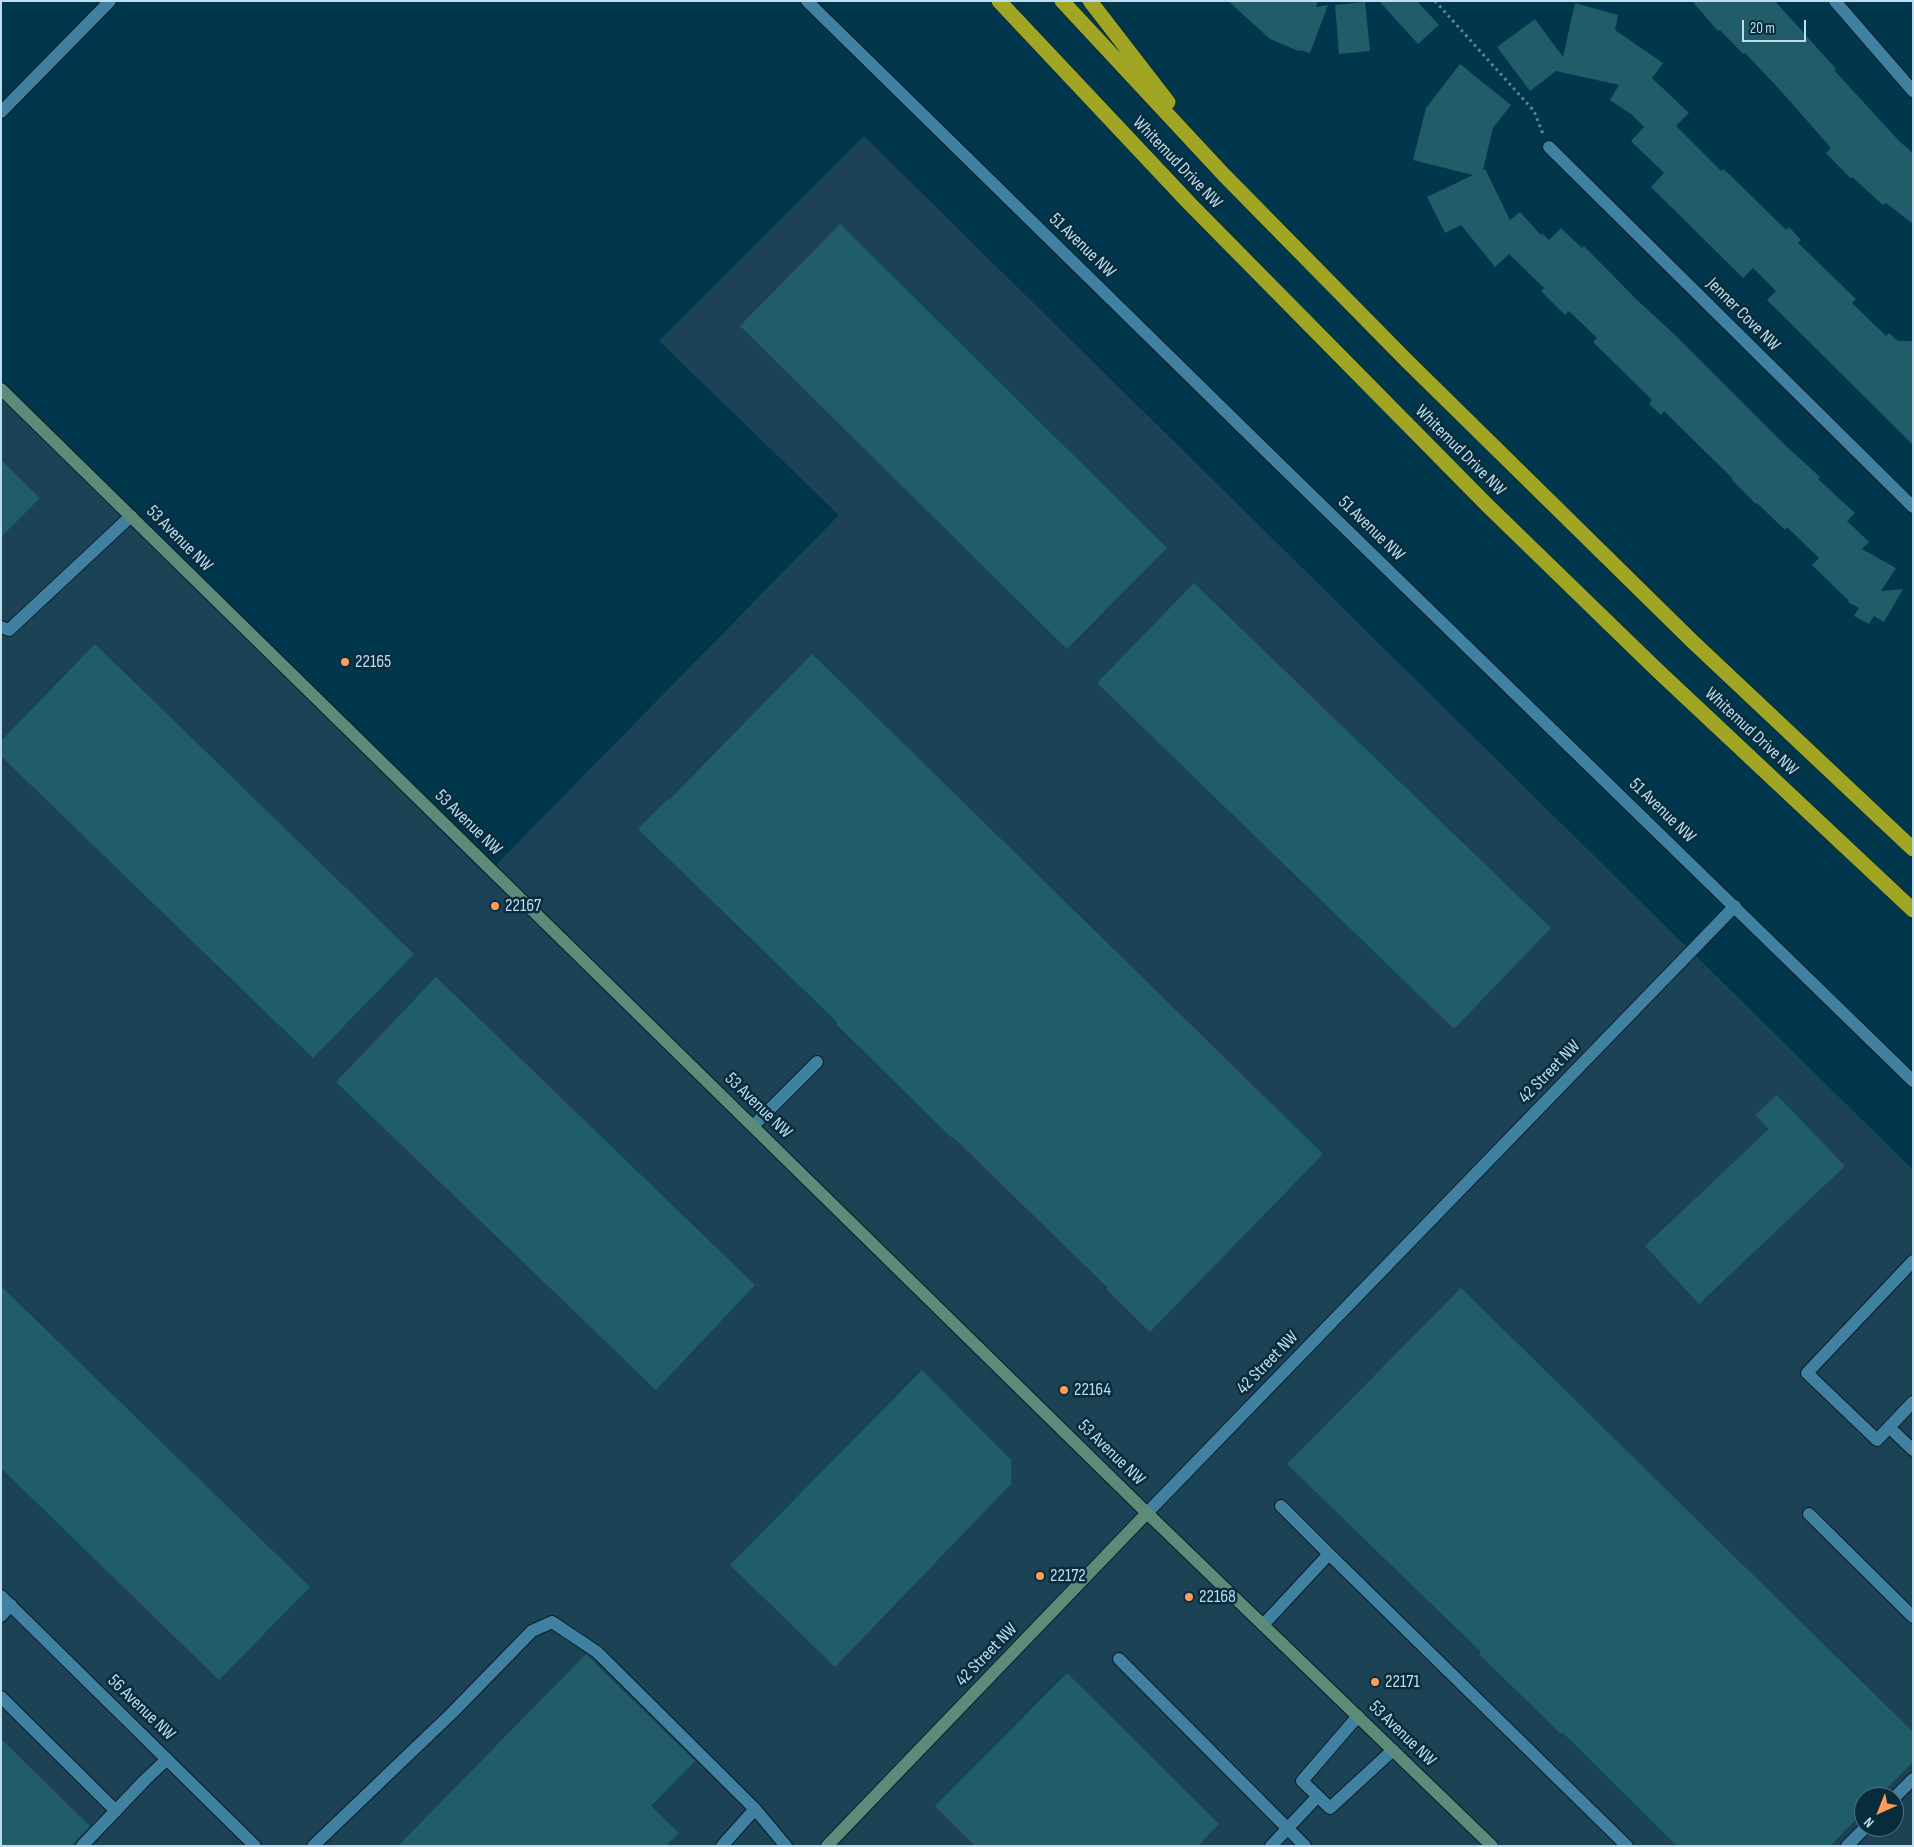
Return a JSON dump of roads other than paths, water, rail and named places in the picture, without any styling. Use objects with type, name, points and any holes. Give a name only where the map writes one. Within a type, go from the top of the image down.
[{"type":"highway","name":"Whitemud Drive NW","points":[[999,1],[1190,204],[1481,499],[1649,662],[1913,910]]},
{"type":"highway","name":"Whitemud Drive NW","points":[[1062,1],[1224,175],[1521,476],[1692,641],[1913,849]]},
{"type":"highway","points":[[1090,1],[1224,175]]},
{"type":"street","points":[[1,112],[110,1]]},
{"type":"street","name":"51 Avenue NW","points":[[807,1],[1273,458],[1913,1080]]},
{"type":"street","points":[[1835,1],[1913,91]]},
{"type":"street","name":"Jenner Cove NW","points":[[1549,147],[1913,507]]},
{"type":"street","name":"53 Avenue NW","points":[[1,389],[1147,1513],[1492,1846]]},
{"type":"street","points":[[1,627],[9,630],[131,516]]},
{"type":"street","name":"42 Street NW","points":[[827,1846],[1735,906]]},
{"type":"street","points":[[754,1126],[817,1062]]},
{"type":"street","points":[[1913,1261],[1808,1373],[1877,1440],[1913,1402]]},
{"type":"street","points":[[1889,1427],[1913,1450]]},
{"type":"street","points":[[1281,1506],[1627,1846]]},
{"type":"street","points":[[1810,1514],[1913,1617]]},
{"type":"street","points":[[1263,1624],[1329,1554]]},
{"type":"street","name":"56 Avenue NW","points":[[1,1596],[255,1846]]},
{"type":"street","points":[[1,1616],[11,1605]]},
{"type":"street","points":[[313,1846],[452,1713],[532,1631],[552,1622],[598,1652],[755,1809],[786,1846]]},
{"type":"street","points":[[1120,1659],[1305,1846]]},
{"type":"street","points":[[1,1697],[116,1811]]},
{"type":"street","points":[[1358,1716],[1302,1781],[1330,1808],[1393,1750]]},
{"type":"street","points":[[82,1846],[167,1759]]},
{"type":"street","points":[[1904,1788],[1913,1779]]},
{"type":"street","points":[[1272,1846],[1318,1796]]},
{"type":"street","points":[[722,1846],[755,1809]]},
{"type":"street","points":[[1847,1846],[1856,1837]]},
{"type":"place","name":"22165","points":[[345,662]]},
{"type":"place","name":"22167","points":[[495,906]]},
{"type":"place","name":"22164","points":[[1064,1390]]},
{"type":"place","name":"22172","points":[[1040,1576]]},
{"type":"place","name":"22168","points":[[1189,1597]]},
{"type":"place","name":"22171","points":[[1375,1682]]}]
